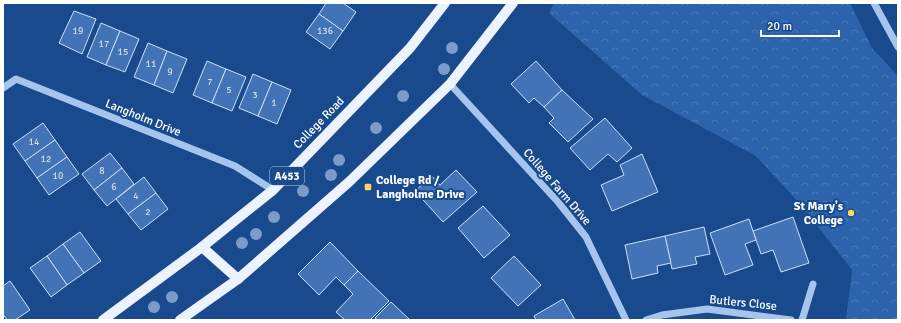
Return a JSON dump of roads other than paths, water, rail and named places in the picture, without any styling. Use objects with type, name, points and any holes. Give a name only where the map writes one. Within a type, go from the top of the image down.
[{"type":"main road","name":"College Road","points":[[103,320],[202,247],[273,190],[410,48],[445,3]]},
{"type":"main road","points":[[180,320],[238,279],[349,182],[450,84],[513,3]]},
{"type":"main road","points":[[202,247],[238,279]]},
{"type":"street","points":[[874,3],[898,47]]},
{"type":"street","name":"Langholm Drive","points":[[3,88],[16,79],[235,166],[273,190]]},
{"type":"street","name":"College Farm Drive","points":[[450,84],[558,202],[586,236],[626,320]]},
{"type":"street","points":[[802,320],[813,284]]},
{"type":"street","name":"Butlers Close","points":[[646,320],[662,315],[707,309],[791,320]]},
{"type":"place","name":"College Rd / Langholme Drive","points":[[368,187]]},
{"type":"place","name":"St Mary's College","points":[[851,213]]}]
